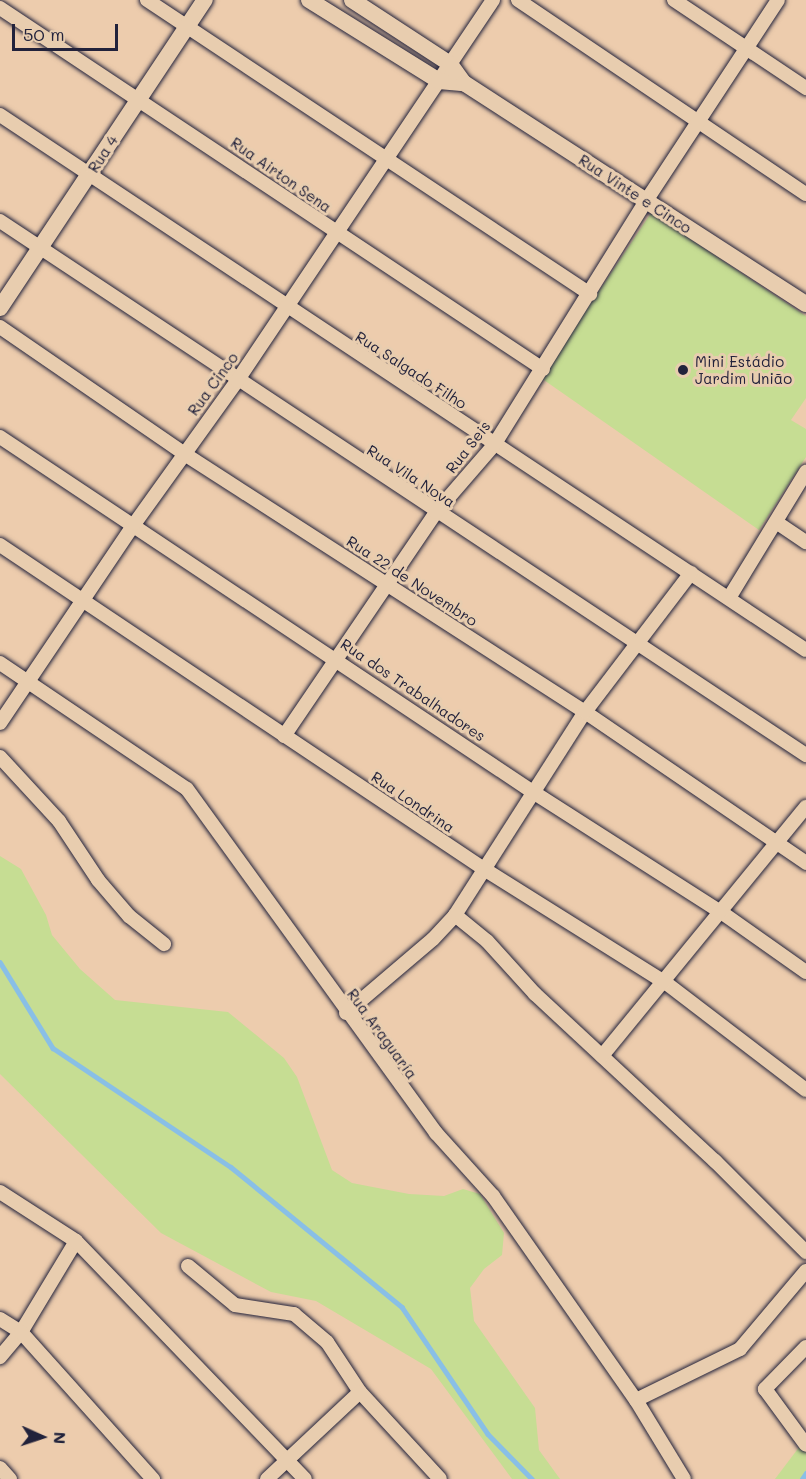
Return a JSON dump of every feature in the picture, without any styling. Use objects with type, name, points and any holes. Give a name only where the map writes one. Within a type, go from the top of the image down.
[{"type":"street","points":[[147,0],[590,294]]},
{"type":"street","name":"Rua 4","points":[[0,308],[205,0]]},
{"type":"street","name":"Rua Vinte e Cinco","points":[[309,0],[439,81],[464,83]]},
{"type":"street","name":"Rua Vinte e Cinco","points":[[352,0],[450,64],[464,83],[806,304]]},
{"type":"street","name":"Rua Cinco","points":[[0,723],[183,453],[237,381],[388,159],[492,0]]},
{"type":"street","points":[[519,0],[806,194]]},
{"type":"street","points":[[674,0],[806,88]]},
{"type":"street","name":"Rua Seis","points":[[284,736],[436,512],[494,445],[646,201],[700,123],[778,0]]},
{"type":"street","name":"Rua Airton Sena","points":[[0,8],[139,97],[336,233],[543,369]]},
{"type":"street","name":"Rua Salgado Filho","points":[[0,115],[286,307],[806,650]]},
{"type":"street","name":"Rua Vila Nova","points":[[0,221],[436,512],[638,640],[806,755]]},
{"type":"street","name":"Rua 22 de Novembro","points":[[0,327],[183,453],[585,712],[806,862]]},
{"type":"street","name":"Rua dos Trabalhadores","points":[[0,436],[135,523],[533,792],[721,912],[806,972]]},
{"type":"street","points":[[729,598],[806,472]]},
{"type":"street","points":[[776,522],[806,542]]},
{"type":"street","name":"Rua Londrina","points":[[0,544],[484,869],[666,983],[806,1090]]},
{"type":"street","points":[[346,1013],[433,939],[454,915],[585,712],[691,573]]},
{"type":"street","name":"Rua Araguaría","points":[[0,663],[187,789],[219,828],[346,1013],[436,1133],[493,1196],[636,1400],[684,1479]]},
{"type":"street","points":[[0,756],[59,821],[98,880],[129,916],[164,944]]},
{"type":"street","points":[[602,1056],[666,983],[721,912],[779,844],[806,807]]},
{"type":"street","points":[[454,915],[487,941],[535,994],[806,1252]]},
{"type":"street","points":[[0,1192],[76,1241],[304,1479]]},
{"type":"street","points":[[0,1357],[21,1332],[76,1241]]},
{"type":"street","points":[[188,1266],[235,1305],[294,1314],[327,1342],[360,1392],[440,1479]]},
{"type":"street","points":[[636,1400],[740,1349],[806,1271]]},
{"type":"street","points":[[0,1319],[21,1332],[153,1479]]},
{"type":"street","points":[[806,1347],[765,1389],[806,1445]]},
{"type":"street","points":[[267,1479],[360,1392]]},
{"type":"street","points":[[0,1468],[10,1479]]},
{"type":"green space","points":[[651,213],[806,316],[806,398],[791,420],[806,429],[806,457],[759,530],[541,378]]},
{"type":"green space","points":[[0,856],[21,869],[46,915],[52,935],[80,969],[115,1000],[228,1012],[284,1058],[297,1077],[332,1170],[352,1183],[409,1194],[444,1196],[463,1189],[480,1194],[504,1233],[502,1255],[484,1269],[470,1288],[474,1321],[535,1408],[539,1450],[560,1479],[512,1479],[431,1369],[316,1301],[271,1292],[161,1233],[0,1074]]},
{"type":"green space","points":[[806,1438],[806,1479],[775,1479]]},
{"type":"waterway","points":[[0,962],[53,1048],[231,1167],[402,1307],[488,1434],[532,1479]]},
{"type":"waterway","points":[[802,1479],[806,1473]]},
{"type":"place","name":"Mini Estádio Jardim União","points":[[683,370]]}]
